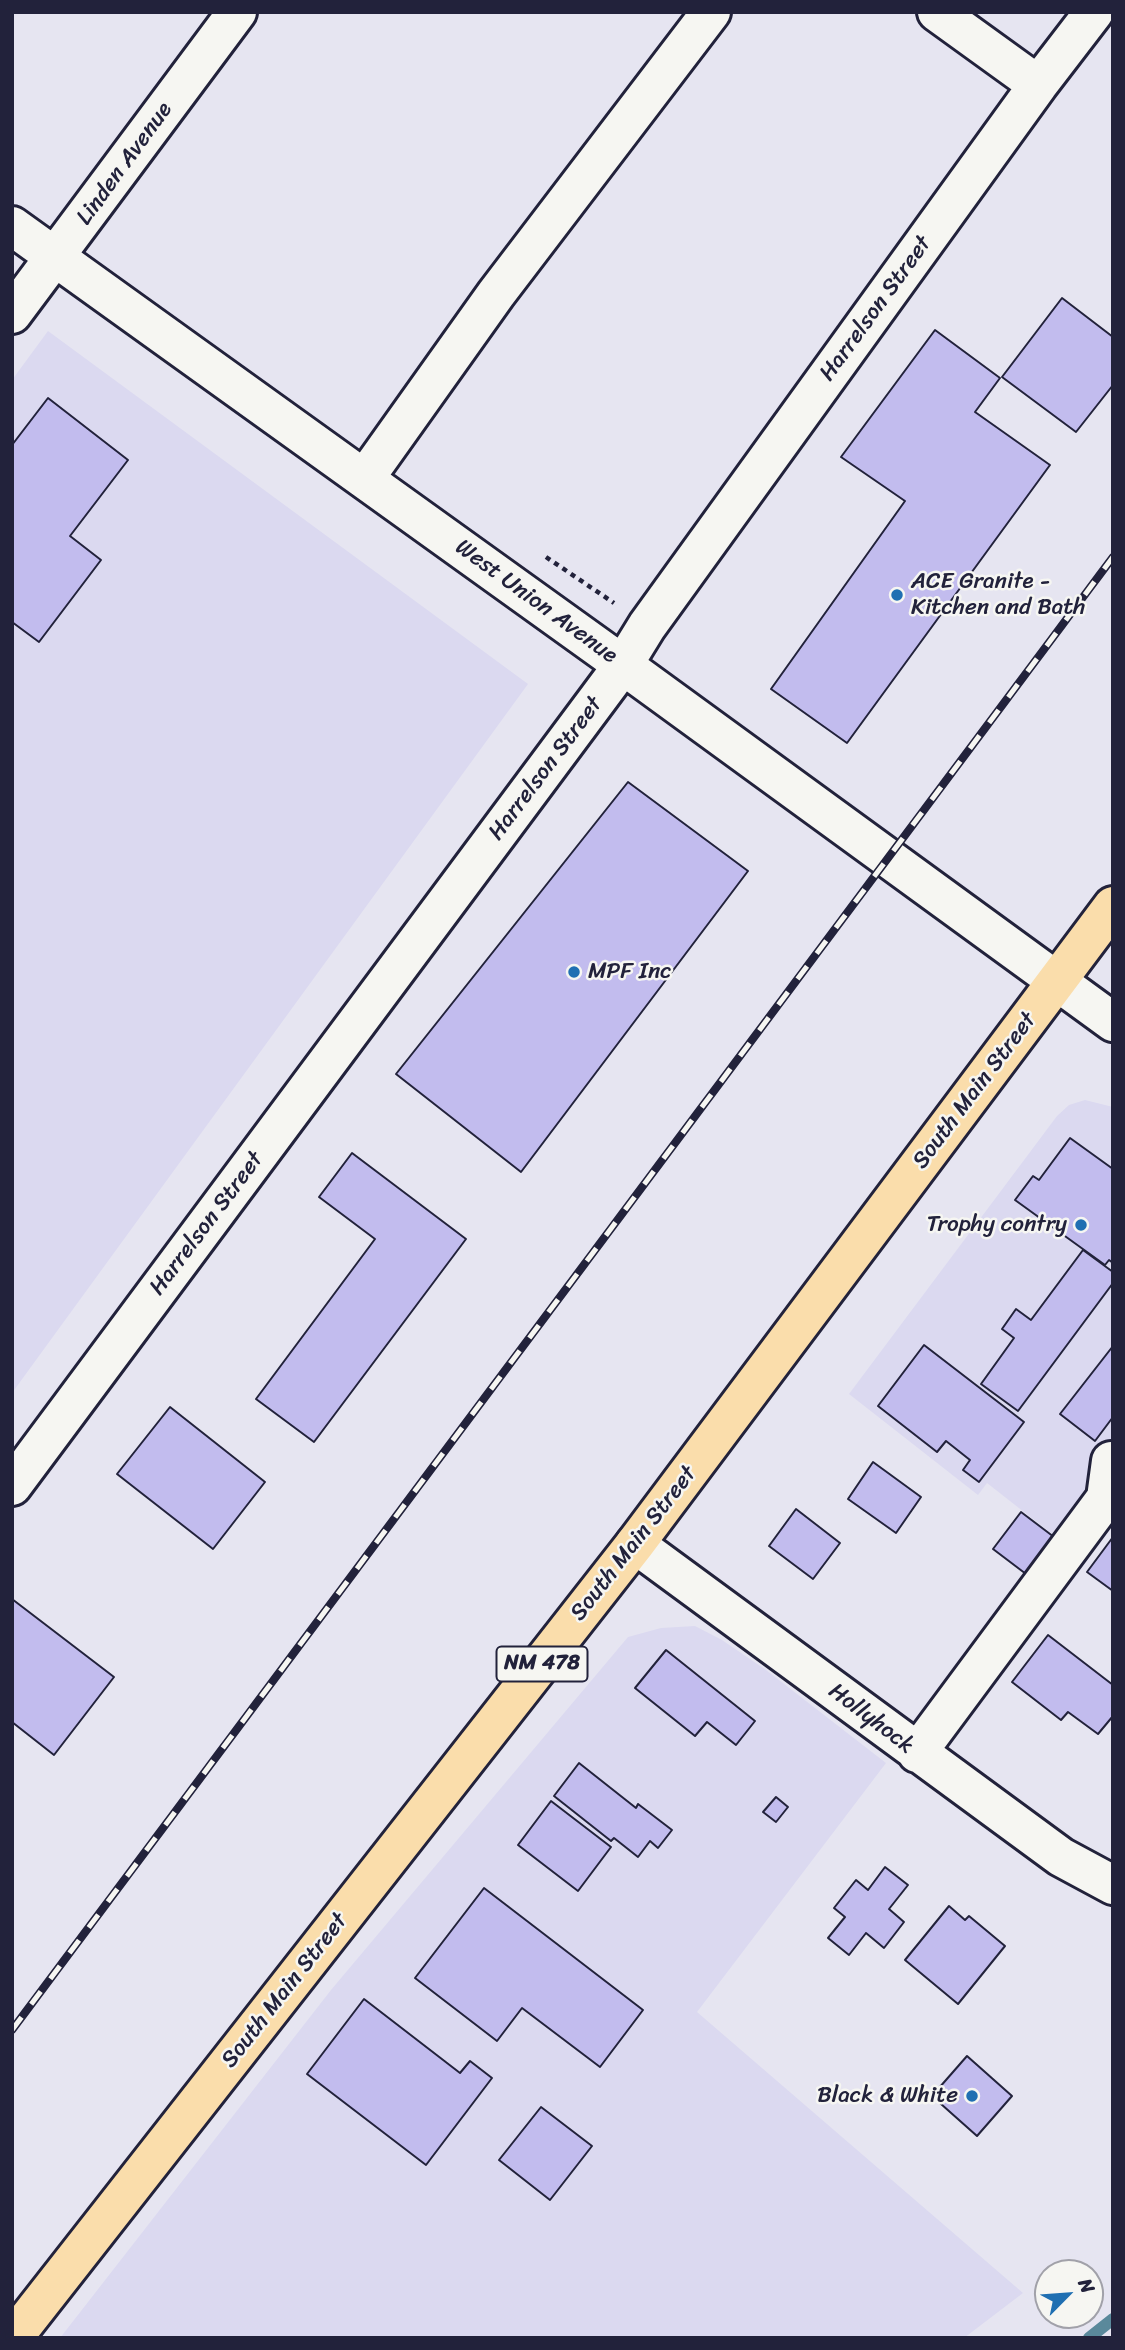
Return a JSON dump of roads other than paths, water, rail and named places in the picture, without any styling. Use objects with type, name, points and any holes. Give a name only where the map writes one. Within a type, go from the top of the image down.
[{"type":"main road","name":"South Main Street","points":[[13,2338],[635,1544],[1113,906]]},
{"type":"street","name":"Linden Avenue","points":[[12,314],[237,12]]},
{"type":"street","points":[[365,478],[496,294],[711,12]]},
{"type":"street","points":[[937,12],[1038,85]]},
{"type":"street","name":"Harrelson Street","points":[[12,1486],[623,665],[647,626],[1038,85],[1094,12]]},
{"type":"street","name":"West Union Avenue","points":[[12,226],[365,478],[1113,1022]]},
{"type":"street","points":[[917,1753],[1106,1498],[1112,1461]]},
{"type":"street","name":"Hollyhock","points":[[635,1544],[1061,1857],[1113,1885]]},
{"type":"waterway","points":[[1089,2338],[1113,2319]]},
{"type":"railway","points":[[12,2030],[1113,557]]},
{"type":"place","name":"ACE Granite - Kitchen and Bath","points":[[897,595]]},
{"type":"place","name":"MPF Inc","points":[[574,972]]},
{"type":"place","name":"Trophy contry","points":[[1081,1225]]},
{"type":"place","name":"Black & White","points":[[972,2096]]}]
